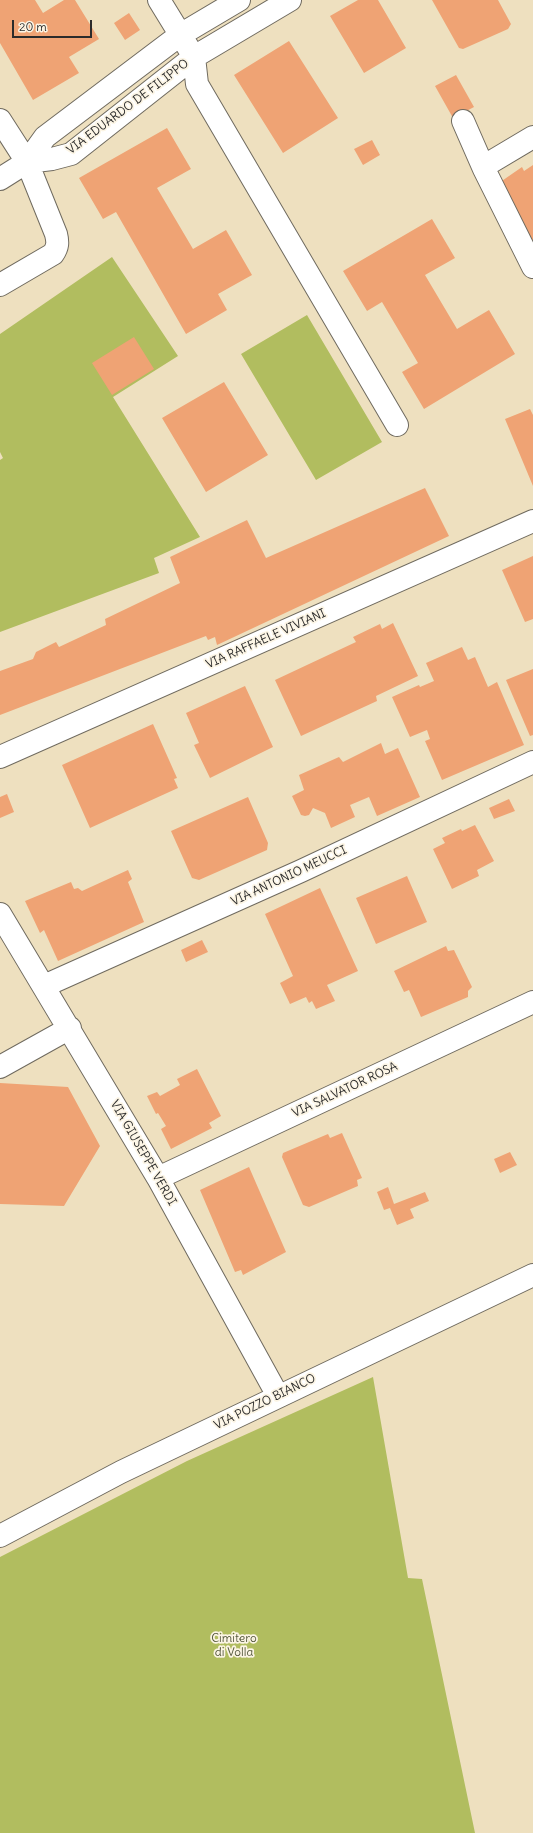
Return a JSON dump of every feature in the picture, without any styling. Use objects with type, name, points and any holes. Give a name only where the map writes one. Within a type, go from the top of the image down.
[{"type":"street","points":[[159,0],[194,57],[196,84],[397,425]]},
{"type":"street","points":[[0,179],[27,162],[45,137],[180,35],[239,0]]},
{"type":"street","name":"VIA EDUARDO DE FILIPPO","points":[[27,162],[52,160],[71,154],[194,57],[290,0]]},
{"type":"street","points":[[0,120],[27,162],[56,234],[57,249],[53,254],[0,285]]},
{"type":"street","points":[[463,122],[484,169],[533,267]]},
{"type":"street","points":[[484,169],[486,165],[533,137]]},
{"type":"street","name":"VIA RAFFAELE VIVIANI","points":[[0,757],[533,521]]},
{"type":"street","name":"VIA ANTONIO MEUCCI","points":[[44,986],[301,871],[533,762]]},
{"type":"street","name":"VIA GIUSEPPE VERDI","points":[[0,914],[70,1028],[158,1178],[278,1396]]},
{"type":"street","name":"VIA SALVATOR ROSA","points":[[158,1178],[533,1002]]},
{"type":"street","points":[[0,1067],[70,1028]]},
{"type":"street","name":"VIA POZZO BIANCO","points":[[0,1536],[121,1472],[533,1275]]},
{"type":"green space","points":[[112,257],[178,356],[113,397],[200,537],[154,558],[159,573],[0,632],[0,460],[3,458],[0,452],[0,334]]},
{"type":"green space","points":[[307,315],[382,442],[316,480],[241,354]]},
{"type":"green space","name":"Cimitero di Volla","points":[[373,1377],[408,1578],[422,1579],[475,1833],[0,1833],[0,1557],[187,1461]]},
{"type":"building","points":[[0,0],[35,0],[43,13],[64,0],[75,0],[99,39],[69,57],[79,73],[33,100],[0,43]]},
{"type":"building","points":[[358,0],[378,0],[406,48],[364,73],[330,16]]},
{"type":"building","points":[[432,0],[498,0],[511,24],[508,29],[463,49],[459,48]]},
{"type":"building","points":[[129,13],[140,30],[125,40],[114,23]]},
{"type":"building","points":[[289,41],[338,118],[283,153],[234,75]]},
{"type":"building","points":[[456,75],[474,107],[453,118],[435,86]]},
{"type":"building","points":[[167,128],[191,169],[157,188],[193,249],[226,230],[252,275],[218,294],[227,310],[186,334],[116,212],[103,219],[79,178]]},
{"type":"building","points":[[372,140],[380,155],[363,165],[354,149]]},
{"type":"building","points":[[533,165],[533,241],[510,201],[496,185],[522,167],[524,171]]},
{"type":"building","points":[[432,219],[455,258],[425,275],[457,329],[489,310],[515,354],[424,409],[402,372],[418,363],[382,302],[367,311],[343,271]]},
{"type":"building","points":[[533,241],[533,250],[529,242]]},
{"type":"building","points":[[134,337],[154,369],[112,395],[92,363]]},
{"type":"building","points":[[224,382],[268,455],[206,492],[162,418]]},
{"type":"building","points":[[530,409],[533,415],[533,486],[505,419]]},
{"type":"building","points":[[425,488],[449,536],[217,645],[215,637],[208,640],[206,636],[0,715],[0,671],[33,659],[36,652],[56,642],[59,647],[106,625],[105,619],[180,583],[170,557],[247,520],[266,558]]},
{"type":"building","points":[[533,556],[533,619],[525,622],[502,570]]},
{"type":"building","points":[[393,623],[418,676],[376,696],[377,701],[301,736],[275,680],[356,642],[353,637],[380,624],[382,629]]},
{"type":"building","points":[[462,647],[468,660],[475,657],[488,687],[497,682],[524,745],[442,780],[425,741],[430,739],[427,730],[410,737],[392,697],[419,685],[420,687],[434,681],[426,663]]},
{"type":"building","points":[[533,669],[533,735],[530,736],[506,680]]},
{"type":"building","points":[[245,686],[273,747],[210,778],[194,745],[199,743],[186,713]]},
{"type":"building","points":[[153,724],[177,778],[174,779],[178,788],[90,828],[62,765]]},
{"type":"building","points":[[381,743],[385,754],[398,748],[420,797],[377,816],[369,797],[350,805],[355,817],[331,828],[325,813],[313,808],[309,815],[301,815],[292,796],[304,790],[299,775],[339,757],[343,762]]},
{"type":"building","points":[[7,794],[14,812],[0,818],[0,797]]},
{"type":"building","points":[[248,797],[268,843],[267,850],[199,880],[192,878],[171,831]]},
{"type":"building","points":[[509,799],[515,811],[494,819],[489,808]]},
{"type":"building","points":[[475,825],[494,861],[477,870],[479,876],[452,889],[433,849],[445,843],[442,838],[461,829],[462,831]]},
{"type":"building","points":[[128,870],[132,879],[128,882],[144,922],[58,961],[44,930],[40,933],[25,901],[71,882],[74,889],[78,888],[82,891]]},
{"type":"building","points":[[407,876],[427,922],[376,944],[356,898]]},
{"type":"building","points":[[320,888],[358,971],[327,985],[335,1001],[316,1009],[312,1001],[309,1003],[306,997],[290,1004],[280,983],[293,976],[265,914]]},
{"type":"building","points":[[202,940],[208,952],[186,962],[181,950]]},
{"type":"building","points":[[446,946],[448,951],[454,950],[472,987],[468,991],[468,997],[421,1017],[409,990],[404,992],[394,971]]},
{"type":"building","points":[[197,1069],[221,1116],[209,1123],[212,1128],[171,1149],[161,1129],[166,1126],[158,1113],[156,1114],[147,1096],[157,1092],[160,1096],[180,1085],[177,1079]]},
{"type":"building","points":[[0,1083],[68,1087],[100,1146],[64,1206],[0,1204]]},
{"type":"building","points":[[342,1133],[362,1178],[357,1180],[358,1186],[309,1207],[303,1205],[282,1157],[283,1153],[328,1134],[330,1138]]},
{"type":"building","points":[[510,1152],[517,1165],[500,1173],[494,1159]]},
{"type":"building","points":[[249,1167],[286,1252],[243,1275],[241,1270],[235,1272],[200,1190]]},
{"type":"building","points":[[388,1187],[394,1204],[425,1192],[429,1201],[410,1209],[414,1218],[397,1225],[390,1208],[384,1210],[377,1192]]}]
